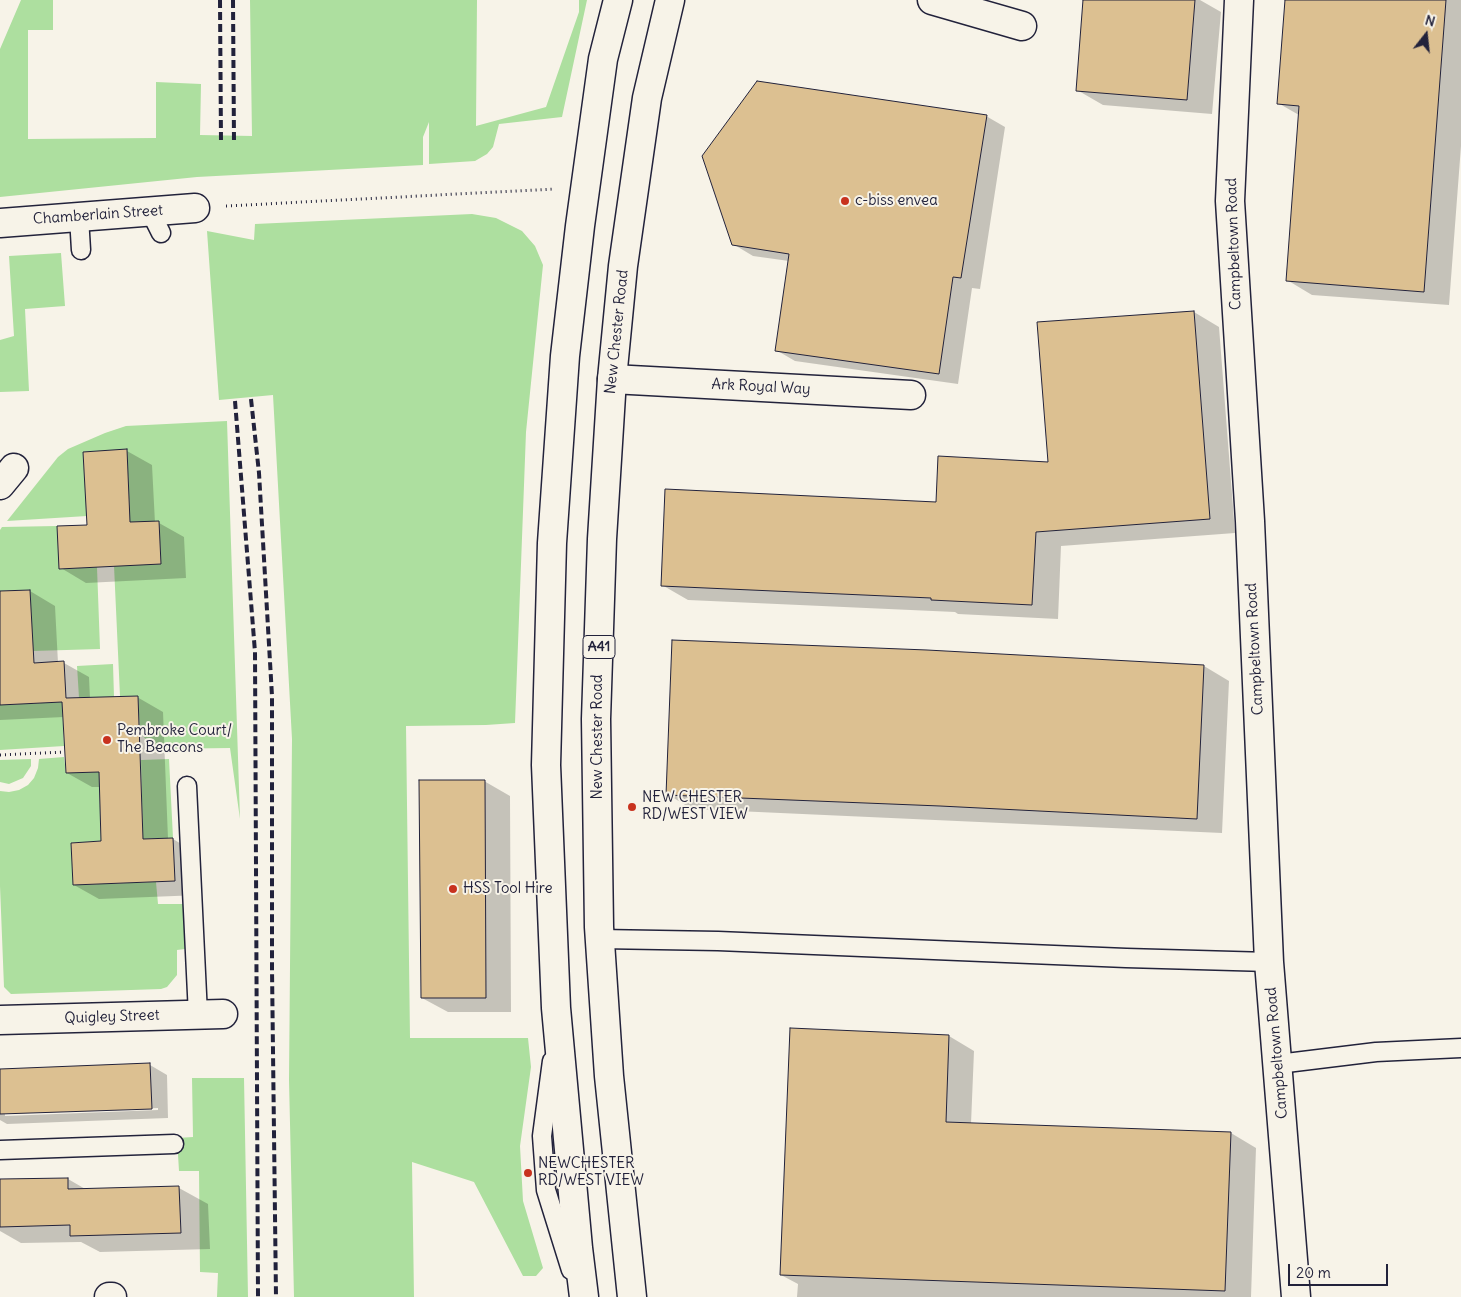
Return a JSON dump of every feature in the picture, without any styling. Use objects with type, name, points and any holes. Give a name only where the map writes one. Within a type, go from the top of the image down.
[{"type":"main road","points":[[584,1297],[557,1026],[546,765],[552,543],[565,356],[585,187],[603,59],[618,0]]},
{"type":"main road","name":"New Chester Road","points":[[632,1297],[609,1076],[600,939],[596,718],[602,539],[612,379],[623,266],[647,98],[670,0]]},
{"type":"main road","points":[[932,0],[1022,26]]},
{"type":"main road","name":"Campbeltown Road","points":[[1239,0],[1230,201],[1250,521],[1269,962],[1296,1297]]},
{"type":"main road","name":"Chamberlain Street","points":[[0,223],[78,217],[155,222],[195,208]]},
{"type":"main road","name":"Ark Royal Way","points":[[612,379],[911,395]]},
{"type":"main road","name":"Quigley Street","points":[[0,1020],[211,1015]]},
{"type":"lane","points":[[78,217],[81,250]]},
{"type":"lane","points":[[187,786],[211,1015]]},
{"type":"lane","points":[[600,939],[718,941],[1116,958],[1269,962]]},
{"type":"lane","points":[[557,1026],[542,1136],[546,1190],[580,1297]]},
{"type":"lane","points":[[1278,1064],[1376,1052],[1461,1048]]},
{"type":"lane","points":[[0,1150],[174,1144]]},
{"type":"path","points":[[195,208],[585,187]]},
{"type":"path","points":[[0,755],[64,752]]},
{"type":"green space","points":[[21,0],[53,0],[53,30],[28,30],[28,139],[156,138],[156,82],[201,84],[200,135],[252,136],[250,0],[477,0],[476,126],[546,107],[579,12],[579,0],[587,0],[562,117],[499,124],[493,147],[487,154],[475,161],[429,164],[429,122],[423,137],[423,165],[197,177],[0,197],[0,49]]},
{"type":"green space","points":[[472,214],[496,218],[522,231],[535,246],[543,265],[526,432],[515,723],[406,726],[410,1038],[528,1038],[531,1067],[520,1146],[523,1201],[543,1268],[536,1276],[523,1276],[474,1182],[412,1162],[414,1297],[294,1297],[289,1080],[292,739],[273,395],[219,400],[207,231],[254,240],[255,224]]},
{"type":"green space","points":[[61,253],[65,306],[25,309],[29,391],[0,392],[0,340],[14,336],[9,256]]},
{"type":"green space","points":[[227,421],[240,819],[230,748],[155,749],[140,733],[138,696],[120,696],[114,566],[161,563],[159,522],[130,522],[127,450],[83,452],[87,516],[7,521],[58,457],[68,449],[126,426]]},
{"type":"green space","points":[[57,526],[60,569],[97,567],[100,649],[33,651],[30,590],[0,591],[0,530],[2,527]]},
{"type":"green space","points":[[113,664],[114,697],[79,698],[77,666]]},
{"type":"green space","points":[[62,702],[64,746],[0,750],[0,705]]},
{"type":"green space","points":[[64,757],[66,773],[99,772],[101,841],[71,843],[73,885],[156,882],[158,904],[184,904],[185,949],[177,950],[177,975],[167,987],[161,989],[11,994],[4,987],[0,886],[0,791],[19,790],[28,785],[34,778],[39,759]]},
{"type":"green space","points":[[31,759],[31,766],[23,778],[9,784],[0,782],[0,760]]},
{"type":"green space","points":[[169,759],[173,838],[143,839],[141,760]]},
{"type":"green space","points":[[192,1078],[244,1078],[248,1297],[217,1297],[218,1273],[200,1272],[199,1171],[179,1171],[177,1138],[193,1137]]},
{"type":"building","points":[[1083,0],[1195,0],[1187,100],[1076,91]]},
{"type":"building","points":[[1285,0],[1446,0],[1424,292],[1286,281],[1299,106],[1277,104]]},
{"type":"building","name":"c-biss envea","points":[[757,81],[987,115],[961,278],[953,277],[939,374],[775,351],[789,254],[732,245],[702,156]]},
{"type":"building","points":[[1194,311],[1210,519],[1036,532],[1032,605],[931,600],[931,598],[661,586],[665,489],[936,502],[938,456],[1048,462],[1037,322]]},
{"type":"building","points":[[127,449],[130,522],[159,521],[161,564],[59,569],[57,526],[87,525],[83,452]]},
{"type":"building","points":[[30,590],[34,663],[64,661],[66,698],[138,696],[143,839],[173,838],[175,881],[73,885],[71,843],[101,841],[99,772],[66,773],[62,702],[0,705],[0,591]]},
{"type":"building","points":[[672,640],[927,650],[1204,665],[1197,819],[666,795]]},
{"type":"building","name":"HSS Tool Hire","points":[[419,780],[485,780],[486,998],[421,998]]},
{"type":"building","points":[[790,1028],[949,1035],[946,1122],[1231,1132],[1225,1291],[780,1275]]},
{"type":"building","points":[[150,1063],[152,1109],[0,1114],[0,1069]]},
{"type":"building","points":[[68,1178],[68,1189],[179,1186],[181,1233],[70,1236],[70,1225],[0,1227],[0,1179]]},
{"type":"railway","points":[[220,0],[221,142]]},
{"type":"railway","points":[[233,0],[234,142]]},
{"type":"railway","points":[[251,399],[259,473],[272,696],[272,969],[276,1297]]},
{"type":"railway","points":[[235,401],[255,652],[258,1297]]},
{"type":"place","name":"c-biss envea","points":[[845,201]]},
{"type":"place","name":"Pembroke Court/ The Beacons","points":[[107,740]]},
{"type":"place","name":"NEW CHESTER RD/WEST VIEW","points":[[632,807]]},
{"type":"place","name":"HSS Tool Hire","points":[[453,889]]},
{"type":"place","name":"NEWCHESTER RD/WEST VIEW","points":[[528,1173]]}]
